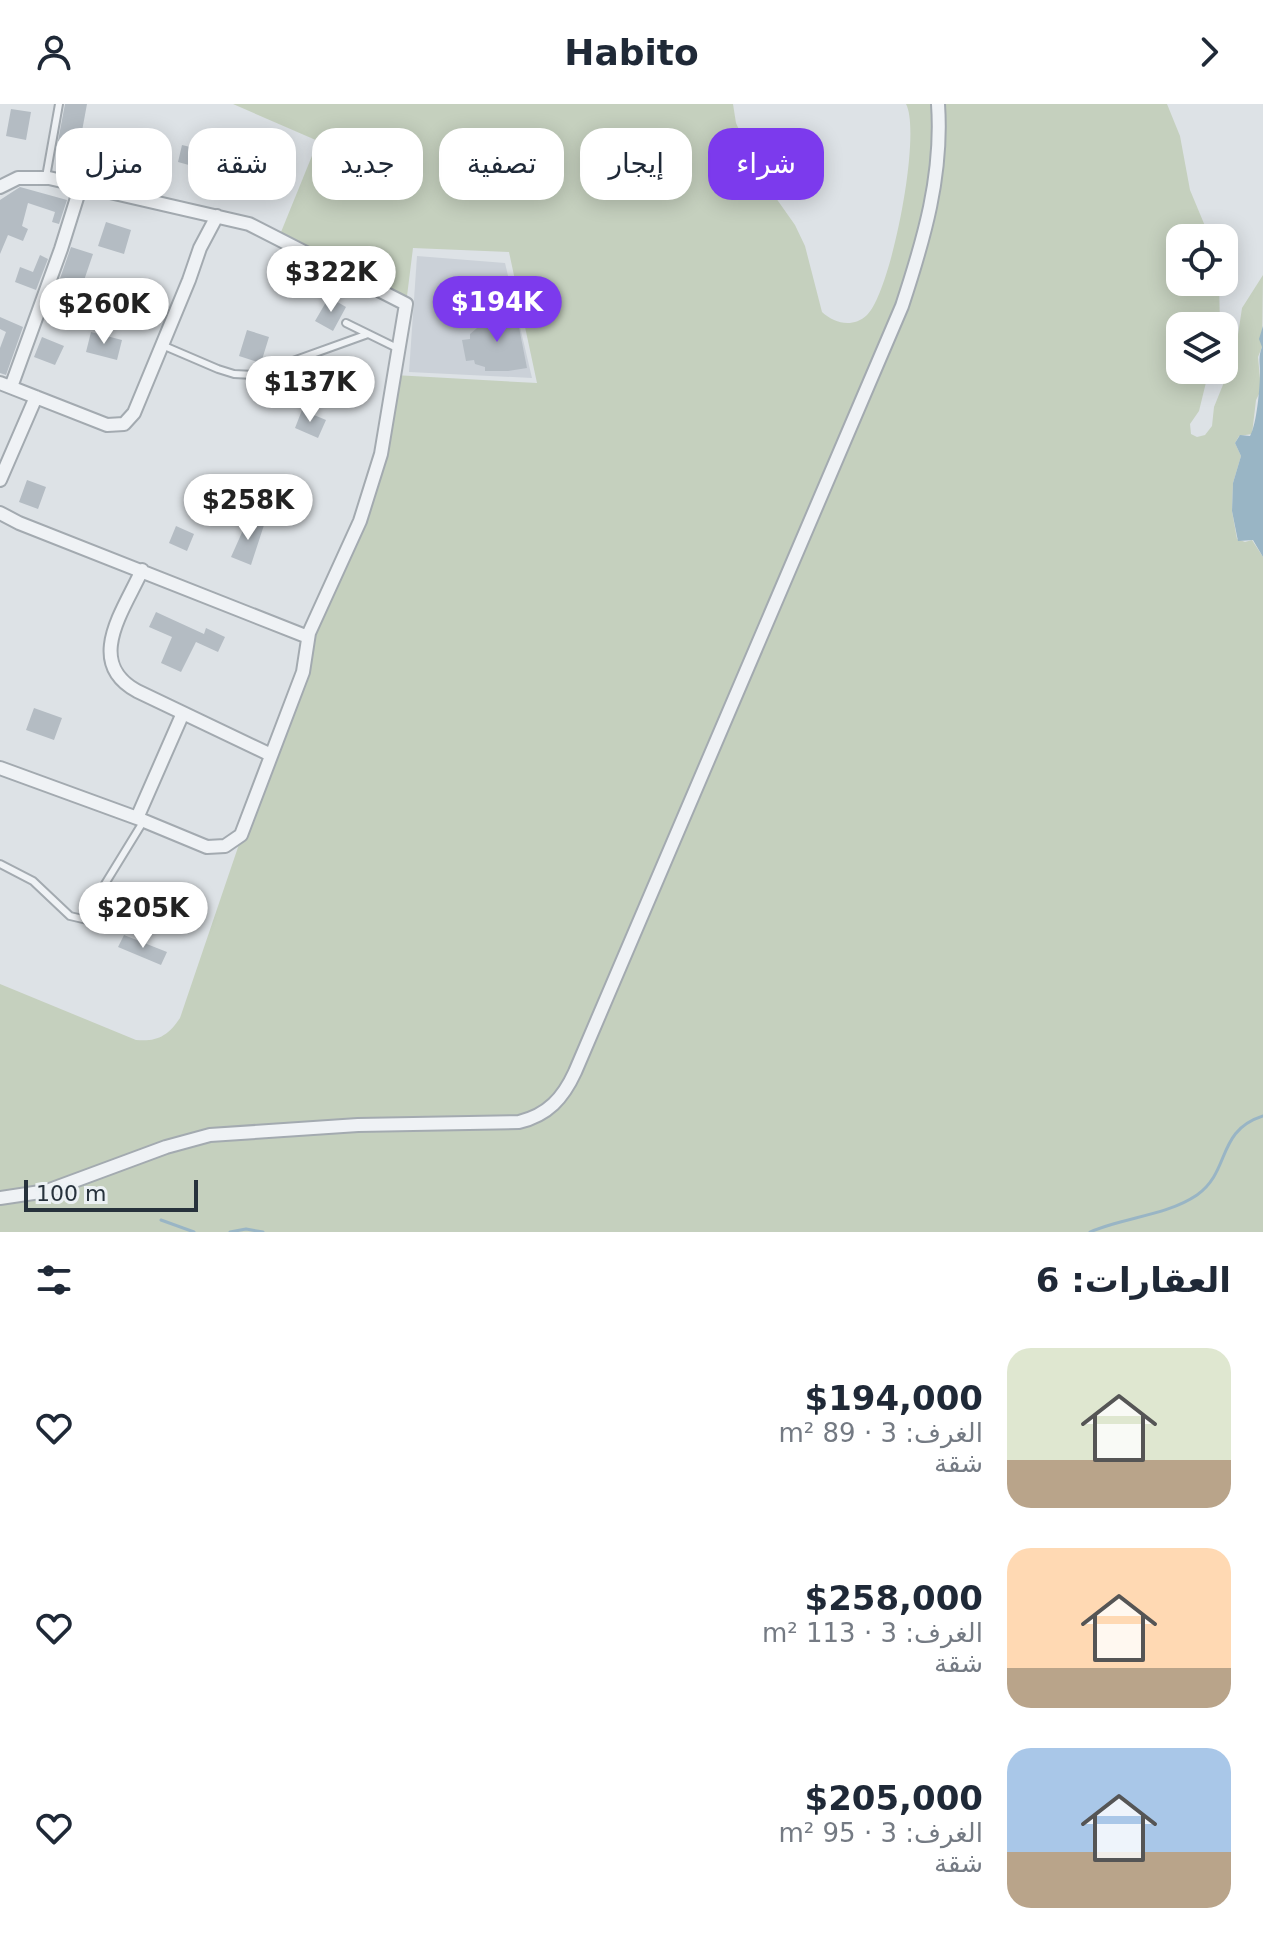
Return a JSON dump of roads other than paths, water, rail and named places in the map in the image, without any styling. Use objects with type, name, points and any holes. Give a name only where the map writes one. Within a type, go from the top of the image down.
[{"type":"street","points":[[0,1198],[47,1191],[166,1147],[210,1135],[358,1125],[519,1122],[541,1115],[558,1101],[575,1072],[902,306],[924,237],[936,183],[940,140],[938,104]]},
{"type":"street","points":[[0,187],[18,178],[56,179]]},
{"type":"street","points":[[76,200],[61,249],[6,385],[107,425],[120,426],[134,413],[200,248],[217,216]]},
{"type":"street","points":[[0,768],[207,847],[218,848],[230,844],[241,835],[303,672],[308,637],[360,521],[381,454],[406,304],[263,229],[147,200]]},
{"type":"street","points":[[0,480],[36,397]]},
{"type":"street","points":[[0,513],[308,637]]},
{"type":"street","points":[[142,570],[111,639],[111,665],[117,677],[129,687],[271,755]]},
{"type":"street","points":[[140,819],[183,713]]},
{"type":"lane","points":[[46,177],[59,104]]},
{"type":"lane","points":[[346,323],[399,349]]},
{"type":"lane","points":[[162,345],[218,369],[254,375],[368,334]]},
{"type":"lane","points":[[0,864],[33,881],[74,918],[87,920],[95,913],[100,892],[140,819]]},
{"type":"water","points":[[1263,326],[1263,557],[1253,540],[1238,541],[1232,511],[1233,483],[1241,456],[1235,443],[1240,435],[1250,436],[1255,423],[1262,347],[1259,339]]},
{"type":"waterway","points":[[1090,1232],[1172,1208],[1197,1195],[1215,1175],[1230,1141],[1238,1131],[1263,1116]]},
{"type":"waterway","points":[[161,1220],[194,1232]]},
{"type":"waterway","points":[[230,1232],[246,1229],[263,1232]]}]
